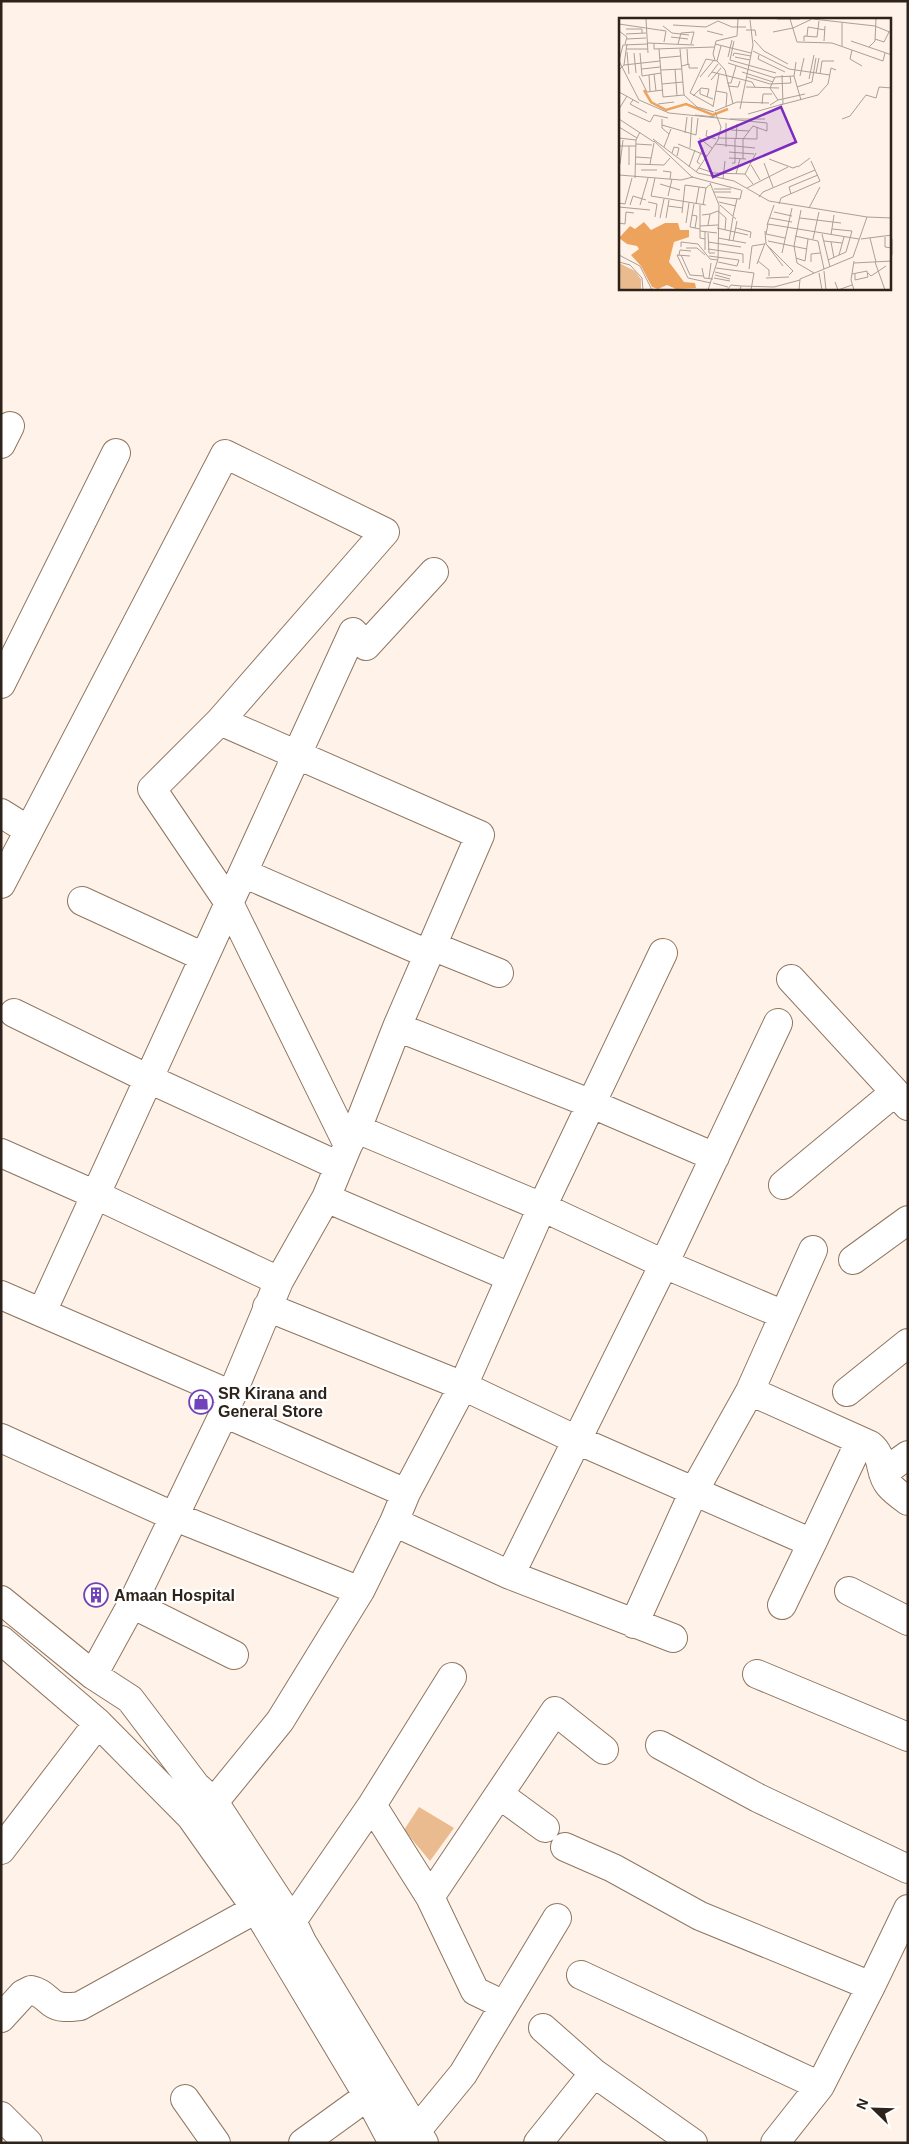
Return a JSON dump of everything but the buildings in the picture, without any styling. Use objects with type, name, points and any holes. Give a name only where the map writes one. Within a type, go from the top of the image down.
[{"type":"street","points":[[4,670],[116,453]]},
{"type":"street","points":[[1,884],[225,454],[385,532],[220,721],[152,789],[229,903],[348,1146]]},
{"type":"street","points":[[42,1312],[353,632],[366,646],[434,572]]},
{"type":"street","points":[[93,1675],[132,1604],[228,1404],[279,1281],[326,1198],[397,1026],[480,835],[220,721]]},
{"type":"street","points":[[1,813],[28,830]]},
{"type":"street","points":[[243,873],[430,950],[499,973]]},
{"type":"street","points":[[82,901],[204,957]]},
{"type":"street","points":[[191,1817],[214,1802],[280,1721],[360,1592],[406,1493],[463,1386],[542,1207],[663,953]]},
{"type":"street","points":[[783,1185],[902,1099],[791,980]]},
{"type":"street","points":[[14,1013],[149,1079],[348,1146],[542,1207],[664,1264],[784,1315]]},
{"type":"street","points":[[510,1576],[664,1264],[778,1023]]},
{"type":"street","points":[[397,1026],[592,1104],[715,1157]]},
{"type":"street","points":[[1,1153],[96,1195],[279,1281]]},
{"type":"street","points":[[326,1198],[510,1277]]},
{"type":"street","points":[[853,1260],[908,1220]]},
{"type":"street","points":[[634,1624],[694,1491],[750,1391],[813,1250]]},
{"type":"street","points":[[1,1295],[42,1312],[406,1493]]},
{"type":"street","points":[[267,1307],[463,1386],[576,1440],[812,1543]]},
{"type":"street","points":[[847,1392],[908,1343]]},
{"type":"street","points":[[750,1391],[860,1440],[876,1451],[888,1484],[908,1501]]},
{"type":"street","points":[[1,1438],[173,1516],[360,1592]]},
{"type":"street","points":[[782,1605],[860,1440]]},
{"type":"street","points":[[883,1473],[908,1455]]},
{"type":"street","points":[[394,1522],[510,1576],[673,1638]]},
{"type":"street","points":[[849,1591],[908,1621]]},
{"type":"street","points":[[1,1600],[93,1675],[130,1699],[196,1786],[214,1802],[283,1930],[377,2089],[411,2139],[463,2074],[557,1918]]},
{"type":"street","points":[[132,1604],[234,1655]]},
{"type":"street","points":[[1,1640],[98,1723],[191,1817],[256,1909],[283,1930]]},
{"type":"street","points":[[757,1674],[908,1737]]},
{"type":"street","points":[[283,1930],[372,1805],[452,1677]]},
{"type":"street","points":[[430,1897],[500,1796],[555,1711],[604,1750]]},
{"type":"street","points":[[5,1838],[98,1723]]},
{"type":"street","points":[[660,1745],[758,1798],[908,1869]]},
{"type":"street","points":[[500,1796],[545,1828]]},
{"type":"street","points":[[372,1805],[430,1897],[476,1991],[504,2005]]},
{"type":"street","points":[[565,1847],[613,1868],[700,1916],[871,1986]]},
{"type":"street","points":[[1,2018],[23,1994],[31,1990],[40,1992],[53,2004],[65,2008],[80,2006],[256,1909]]},
{"type":"street","points":[[775,2143],[820,2086],[908,1909]]},
{"type":"street","points":[[581,1975],[820,2086]]},
{"type":"street","points":[[542,2028],[594,2073],[693,2143]]},
{"type":"street","points":[[538,2143],[594,2073]]},
{"type":"street","points":[[303,2143],[377,2089]]},
{"type":"street","points":[[185,2099],[216,2143]]},
{"type":"shaded area","points":[[419,1807],[454,1828],[430,1861],[404,1830]]},
{"type":"place","name":"SR Kirana and General Store","points":[[201,1402]]},
{"type":"place","name":"Amaan Hospital","points":[[96,1595]]}]
